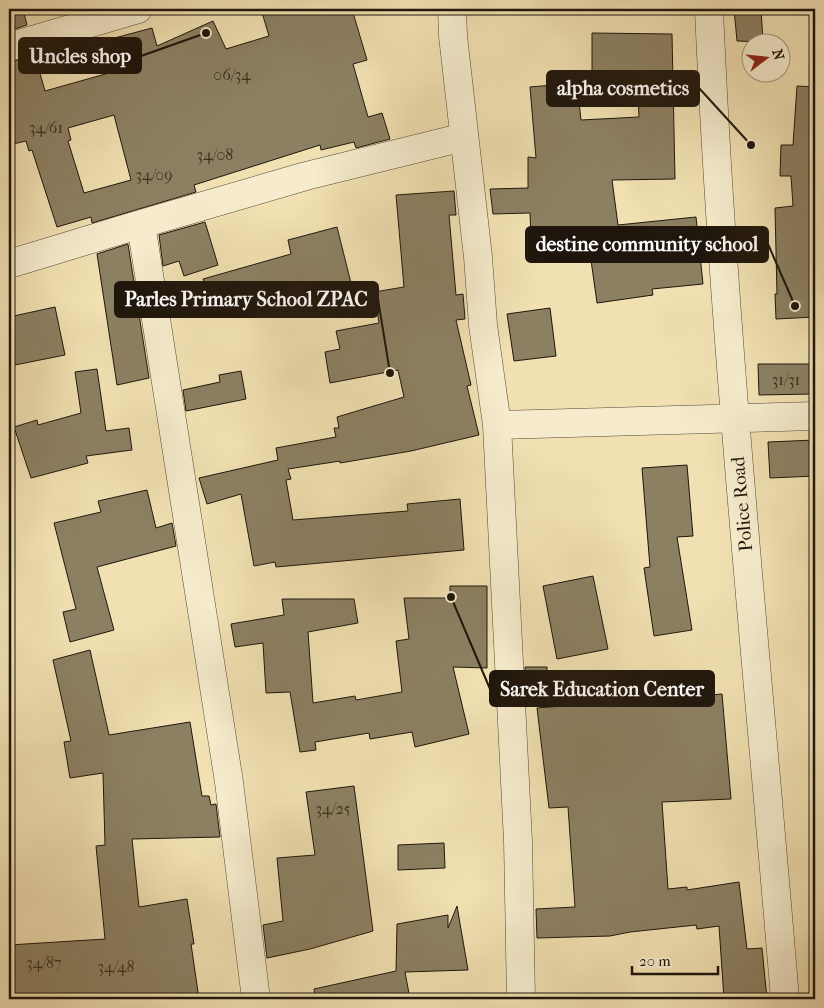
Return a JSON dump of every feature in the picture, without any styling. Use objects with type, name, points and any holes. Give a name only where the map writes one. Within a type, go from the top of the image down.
[{"type":"street","points":[[9,47],[138,9]]},
{"type":"street","points":[[452,9],[453,36],[478,257],[483,324],[497,425],[518,841],[521,999]]},
{"type":"street","name":"Police Road","points":[[709,9],[713,113],[735,418],[785,999]]},
{"type":"street","points":[[9,264],[306,176],[464,138]]},
{"type":"street","points":[[141,224],[229,782],[256,999]]},
{"type":"street","points":[[497,425],[815,416]]},
{"type":"building","points":[[9,9],[23,9],[27,25],[9,31]]},
{"type":"building","points":[[261,9],[352,9],[367,60],[353,64],[368,117],[382,113],[390,139],[356,148],[354,142],[321,150],[320,145],[194,185],[196,192],[92,223],[91,217],[57,227],[32,150],[29,151],[26,141],[9,145],[9,62],[35,56],[45,91],[116,71],[107,40],[152,28],[157,46],[213,21],[226,49],[269,36]],"holes":[[[114,115],[131,180],[84,193],[68,141],[71,140],[68,128]]]},
{"type":"building","points":[[734,9],[761,9],[762,32],[742,32],[742,41],[737,41]]},
{"type":"building","points":[[592,33],[672,34],[675,179],[612,180],[618,225],[696,217],[703,284],[652,289],[653,295],[597,303],[591,260],[532,262],[530,213],[493,214],[490,189],[528,188],[528,157],[536,158],[530,87],[577,83],[581,120],[639,117],[637,72],[592,72]]},
{"type":"building","points":[[797,86],[815,87],[815,317],[776,319],[775,208],[793,206],[791,176],[780,176],[781,145],[793,145]]},
{"type":"building","points":[[454,191],[456,215],[449,215],[456,295],[463,294],[465,319],[456,320],[471,385],[467,386],[479,435],[411,451],[340,463],[340,461],[288,469],[291,479],[286,480],[293,520],[408,511],[407,504],[460,499],[464,550],[276,567],[275,562],[254,566],[241,494],[207,504],[199,478],[278,460],[276,448],[336,437],[334,428],[339,428],[337,417],[404,397],[398,370],[330,383],[325,352],[340,349],[336,331],[379,323],[374,292],[404,287],[396,195]]},
{"type":"building","points":[[205,222],[218,265],[184,276],[179,261],[163,266],[159,235]]},
{"type":"building","points":[[337,227],[351,283],[214,317],[203,279],[291,254],[288,240]]},
{"type":"building","points":[[128,244],[149,378],[117,385],[97,254]]},
{"type":"building","points":[[55,307],[65,355],[15,365],[9,333],[9,317]]},
{"type":"building","points":[[550,308],[556,356],[514,361],[507,314]]},
{"type":"building","points":[[758,364],[814,364],[814,394],[759,395]]},
{"type":"building","points":[[97,369],[106,431],[129,428],[132,450],[86,456],[88,463],[31,478],[14,427],[37,420],[38,425],[81,413],[75,372]]},
{"type":"building","points":[[241,371],[246,399],[186,411],[183,390],[220,382],[219,375]]},
{"type":"building","points":[[815,440],[815,476],[770,478],[768,442]]},
{"type":"building","points":[[687,465],[693,536],[677,537],[692,630],[654,636],[644,568],[650,567],[642,468]]},
{"type":"building","points":[[147,490],[156,528],[172,523],[176,546],[97,567],[114,630],[70,642],[63,612],[76,609],[54,523],[101,512],[98,501]]},
{"type":"building","points":[[593,576],[608,649],[557,659],[543,586]]},
{"type":"building","points":[[450,586],[487,586],[487,668],[453,667],[469,734],[415,747],[412,732],[370,739],[369,733],[315,742],[316,750],[300,752],[290,692],[266,693],[263,643],[235,647],[231,624],[284,615],[282,599],[354,599],[358,623],[308,632],[313,703],[355,696],[356,700],[402,692],[396,641],[409,639],[404,598],[450,598]]},
{"type":"building","points":[[90,650],[109,735],[190,722],[202,796],[209,796],[211,805],[216,804],[220,837],[132,839],[139,907],[187,899],[194,944],[191,944],[199,999],[9,999],[9,945],[105,939],[96,846],[105,845],[103,773],[70,778],[64,742],[71,741],[53,660]]},
{"type":"building","points":[[525,667],[547,667],[548,700],[527,700]]},
{"type":"building","points":[[722,694],[731,799],[662,802],[668,889],[687,887],[687,890],[739,882],[747,949],[762,948],[767,999],[724,999],[719,926],[697,929],[696,925],[610,936],[537,938],[536,909],[575,907],[568,807],[549,808],[537,708]]},
{"type":"building","points":[[354,786],[373,931],[310,949],[267,958],[263,925],[283,921],[277,858],[315,855],[306,792]]},
{"type":"building","points":[[444,843],[445,868],[398,870],[398,845]]},
{"type":"building","points":[[457,906],[468,970],[405,972],[410,999],[315,999],[314,989],[396,971],[397,924],[448,915],[448,928]]},
{"type":"place","name":"Uncles shop","points":[[206,33]]},
{"type":"place","name":"alpha cosmetics","points":[[751,145]]},
{"type":"place","name":"destine community school","points":[[795,306]]},
{"type":"place","name":"Parles Primary School ZPAC","points":[[390,373]]},
{"type":"place","name":"Sarek Education Center","points":[[451,597]]}]
